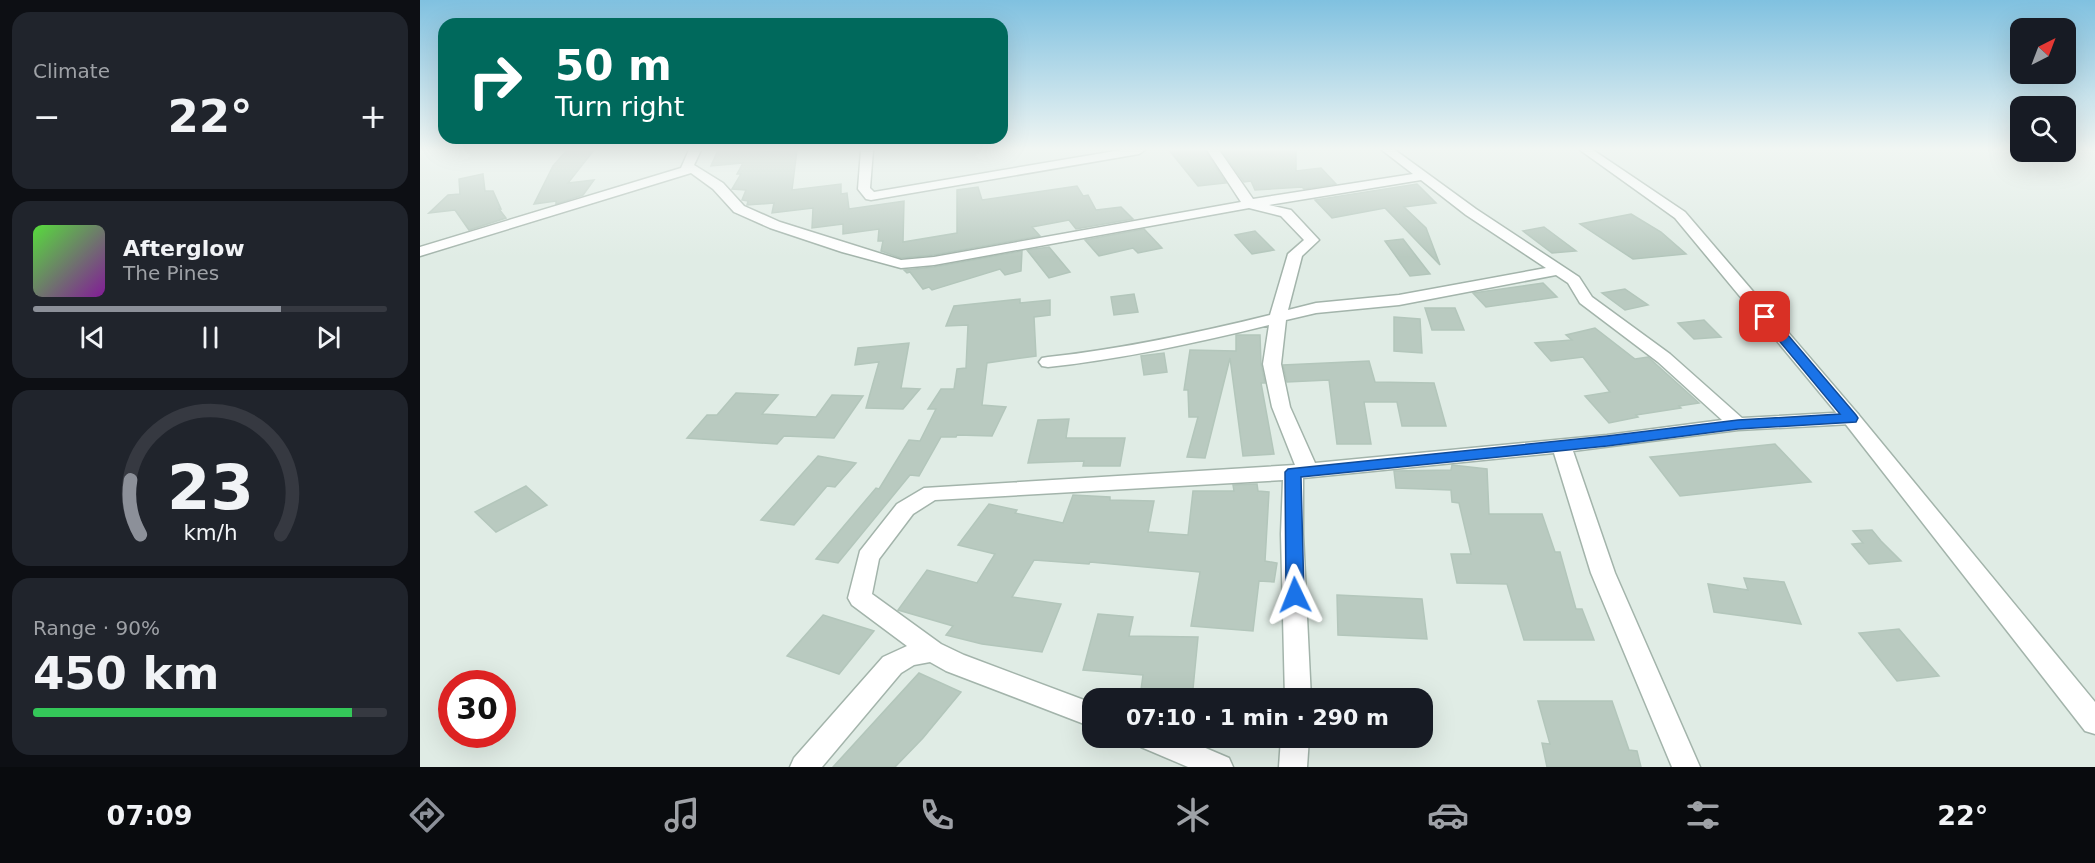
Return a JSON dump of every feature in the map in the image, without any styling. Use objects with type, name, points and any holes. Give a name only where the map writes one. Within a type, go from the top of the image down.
[{"type":"street","points":[[420,252],[635,186]]},
{"type":"street","points":[[718,186],[739,209],[775,225],[901,264],[934,261],[1249,204],[1363,186]]},
{"type":"street","points":[[864,186],[868,195],[874,195],[928,186]]},
{"type":"street","points":[[1237,186],[1249,204],[1286,213],[1312,240],[1295,254],[1278,316],[1272,364],[1281,407],[1300,472],[1292,534],[1298,688]]},
{"type":"street","points":[[1438,186],[1471,212],[1574,280],[1586,300],[1664,358],[1738,424]]},
{"type":"street","points":[[1638,186],[1680,215],[1851,418],[2095,722]]},
{"type":"street","points":[[1048,362],[1095,357],[1148,347],[1227,331],[1316,308],[1399,300],[1428,292],[1560,270]]},
{"type":"street","points":[[1082,711],[955,663],[932,651],[860,598],[868,557],[905,509],[931,493],[1300,472],[1738,424],[1851,418]]},
{"type":"street","points":[[1562,445],[1603,573],[1686,767]]},
{"type":"street","points":[[804,767],[892,665],[908,656],[932,651]]},
{"type":"street","points":[[1174,748],[1219,767]]},
{"type":"street","points":[[1293,767],[1294,748]]},
{"type":"building","points":[[459,186],[484,186],[485,191],[493,191],[501,209],[499,209],[506,218],[469,230],[455,210],[429,213],[448,195],[460,194]]},
{"type":"building","points":[[543,186],[590,186],[583,195],[556,204],[556,201],[534,204]]},
{"type":"building","points":[[734,186],[793,186],[792,190],[841,186],[841,194],[847,193],[849,209],[904,201],[903,242],[957,233],[957,190],[978,187],[982,200],[1077,186],[1083,196],[1088,195],[1096,210],[1121,207],[1133,219],[1076,229],[1069,220],[1032,227],[1040,236],[934,255],[901,258],[881,251],[883,241],[878,241],[879,229],[843,234],[843,224],[812,228],[813,208],[772,213],[774,203],[747,205],[748,201],[742,200],[746,190],[732,189]]},
{"type":"building","points":[[1253,186],[1325,186],[1304,189],[1302,187],[1255,190]]},
{"type":"building","points":[[1419,186],[1436,203],[1404,207],[1426,228],[1440,265],[1385,208],[1332,218],[1315,200]]},
{"type":"building","points":[[1631,214],[1661,232],[1686,254],[1633,259],[1580,224]]},
{"type":"building","points":[[1544,227],[1576,251],[1552,253],[1523,231]]},
{"type":"building","points":[[1144,229],[1162,248],[1138,253],[1133,248],[1099,256],[1085,240]]},
{"type":"building","points":[[1255,231],[1274,250],[1252,254],[1235,235]]},
{"type":"building","points":[[1403,239],[1430,274],[1410,276],[1385,241]]},
{"type":"building","points":[[1049,247],[1070,272],[1049,278],[1027,250]]},
{"type":"building","points":[[1022,251],[1021,271],[1005,275],[1000,269],[932,290],[929,287],[923,289],[910,272],[907,273],[904,270],[934,267]]},
{"type":"building","points":[[1543,283],[1557,297],[1486,307],[1473,293]]},
{"type":"building","points":[[1625,289],[1648,305],[1625,310],[1602,293]]},
{"type":"building","points":[[1134,294],[1138,312],[1114,315],[1111,297]]},
{"type":"building","points":[[1020,299],[1020,303],[1050,300],[1050,315],[1034,317],[1036,356],[987,363],[982,405],[1006,407],[992,436],[941,437],[919,476],[910,475],[838,563],[816,559],[876,488],[879,489],[909,440],[920,441],[936,409],[928,409],[941,389],[954,389],[957,369],[966,368],[968,325],[946,326],[954,306]]},
{"type":"building","points":[[1425,308],[1455,308],[1464,330],[1432,330]]},
{"type":"building","points":[[1394,317],[1420,319],[1422,353],[1394,351]]},
{"type":"building","points":[[1704,320],[1721,337],[1694,339],[1678,323]]},
{"type":"building","points":[[1595,328],[1635,359],[1648,357],[1699,403],[1636,415],[1638,417],[1609,423],[1585,396],[1610,392],[1583,357],[1551,361],[1535,343],[1572,340],[1566,335]]},
{"type":"building","points":[[1236,335],[1260,335],[1261,364],[1265,383],[1261,383],[1274,454],[1243,456],[1230,358],[1205,458],[1187,457],[1198,417],[1189,417],[1188,390],[1184,390],[1190,350],[1236,351]]},
{"type":"building","points":[[909,343],[901,388],[920,389],[903,409],[866,408],[879,362],[855,365],[858,348]]},
{"type":"building","points":[[1164,353],[1167,372],[1144,375],[1141,356]]},
{"type":"building","points":[[1369,361],[1375,382],[1434,383],[1446,426],[1402,426],[1397,402],[1364,402],[1371,444],[1337,444],[1329,380],[1287,382],[1283,365]]},
{"type":"building","points":[[736,393],[778,395],[762,414],[816,417],[832,395],[863,396],[834,438],[784,436],[777,444],[687,438],[707,415],[717,415]]},
{"type":"building","points":[[1069,419],[1066,438],[1125,438],[1120,466],[1083,466],[1084,461],[1028,463],[1038,420]]},
{"type":"building","points":[[1775,444],[1811,482],[1680,496],[1650,457]]},
{"type":"building","points":[[818,456],[856,463],[835,487],[827,486],[794,525],[761,520]]},
{"type":"building","points":[[1452,465],[1487,469],[1489,514],[1542,514],[1555,552],[1560,552],[1576,609],[1582,609],[1594,640],[1524,640],[1507,584],[1457,583],[1451,554],[1471,554],[1459,503],[1452,502],[1451,490],[1396,488],[1394,471],[1451,470]]},
{"type":"building","points":[[1257,484],[1258,491],[1269,492],[1265,561],[1277,563],[1274,582],[1259,581],[1253,631],[1191,626],[1200,572],[1090,562],[1089,564],[1034,560],[1012,597],[1061,604],[1042,652],[982,644],[946,635],[953,626],[898,610],[927,570],[977,583],[995,554],[958,545],[989,504],[1017,510],[1015,513],[1063,523],[1073,495],[1110,497],[1110,500],[1154,501],[1148,532],[1188,535],[1193,491],[1234,491],[1233,485]]},
{"type":"building","points":[[526,486],[547,505],[496,532],[475,512]]},
{"type":"building","points":[[1872,530],[1901,561],[1869,564],[1852,544],[1863,543],[1853,531]]},
{"type":"building","points":[[1744,578],[1784,582],[1801,624],[1714,612],[1708,584],[1748,590]]},
{"type":"building","points":[[1337,595],[1422,599],[1427,639],[1338,635]]},
{"type":"building","points":[[1098,614],[1133,617],[1129,636],[1198,637],[1193,688],[1141,688],[1143,675],[1083,670]]},
{"type":"building","points":[[823,615],[874,631],[839,674],[787,656]]},
{"type":"building","points":[[1899,629],[1939,676],[1897,681],[1859,633]]},
{"type":"building","points":[[919,673],[961,692],[923,738],[895,767],[833,767]]},
{"type":"building","points":[[1538,701],[1612,701],[1629,750],[1637,751],[1641,767],[1547,767],[1542,743],[1550,744]]},
{"type":"route","points":[[1295,595],[1292,534],[1293,472],[1607,441],[1738,424],[1851,418],[1765,317]]}]
